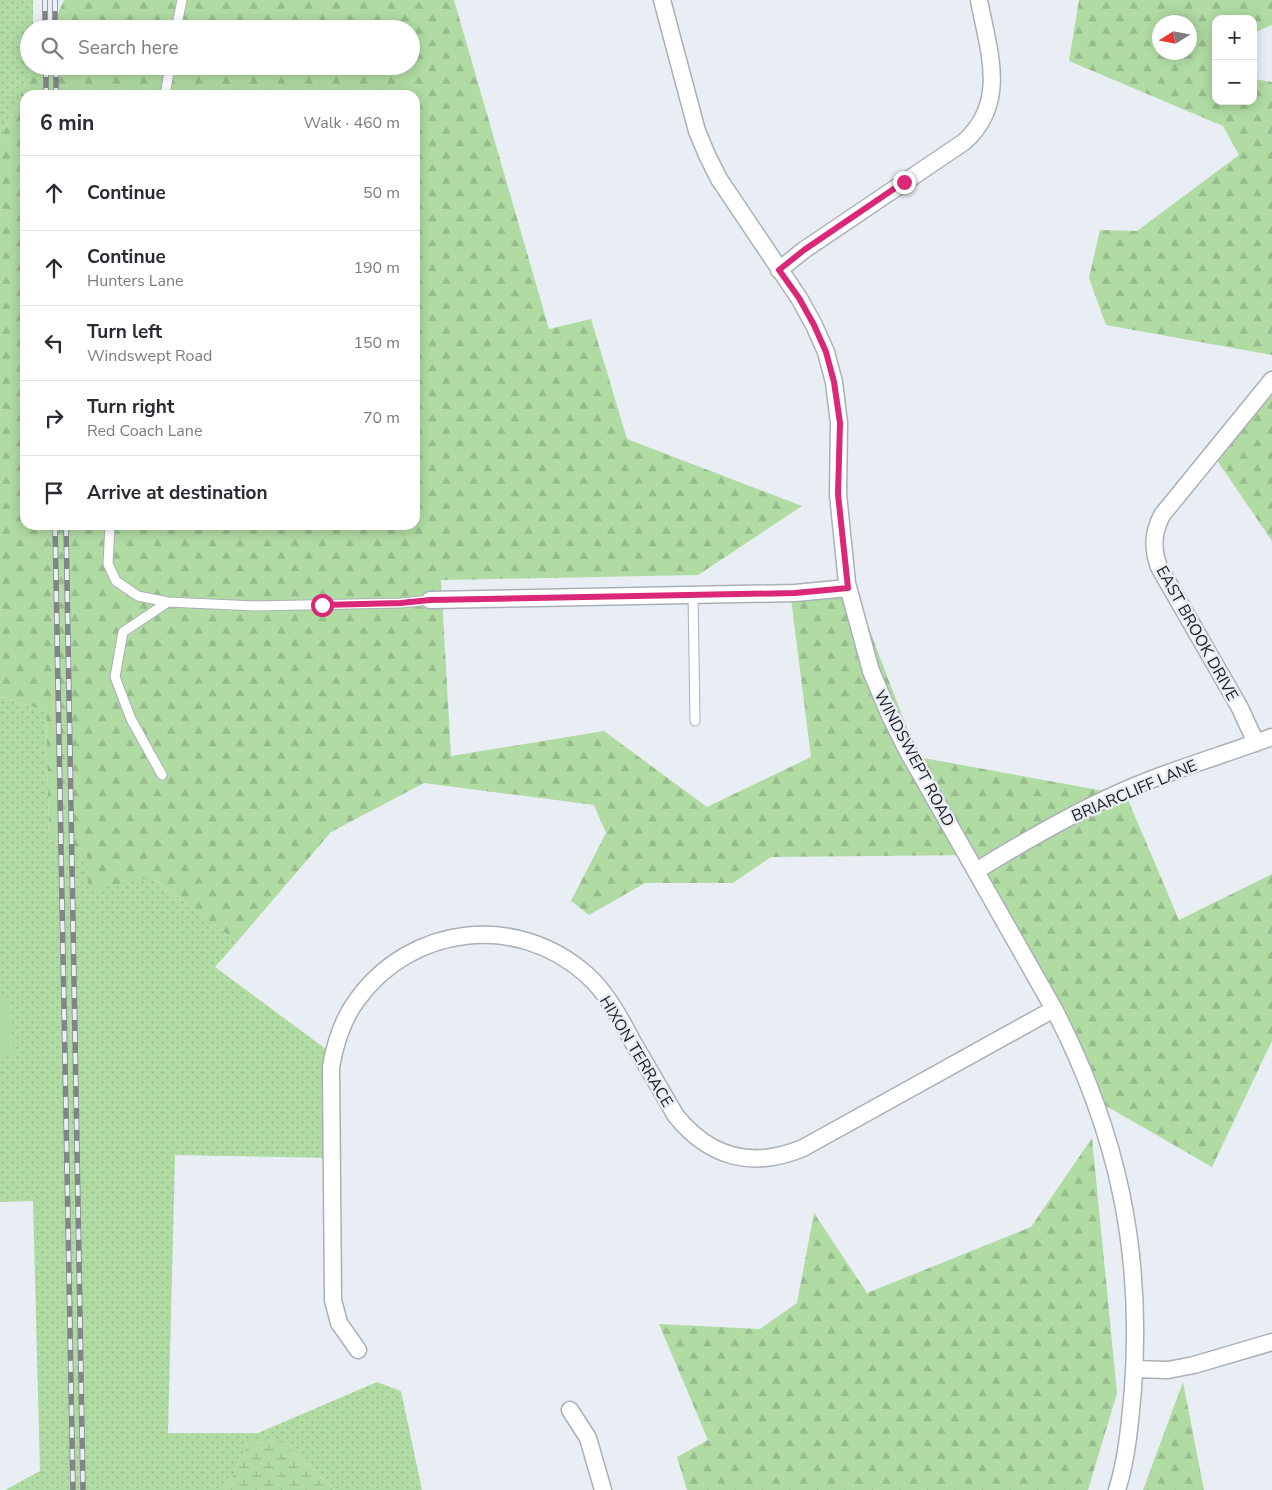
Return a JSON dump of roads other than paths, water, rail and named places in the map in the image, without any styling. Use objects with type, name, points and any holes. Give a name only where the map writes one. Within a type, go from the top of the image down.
[{"type":"street","name":"WINDSWEPT ROAD","points":[[662,0],[697,131],[707,155],[719,178],[799,298],[826,352],[834,382],[840,423],[838,494],[848,588],[871,671],[891,718],[1054,1009],[1076,1052],[1093,1093],[1109,1143],[1129,1231],[1134,1274],[1136,1327],[1130,1420],[1116,1490]]},
{"type":"street","points":[[779,270],[804,250],[964,142],[982,122],[992,93],[992,73],[979,0]]},
{"type":"street","name":"EAST BROOK DRIVE","points":[[1256,743],[1240,708],[1159,566],[1154,543],[1155,532],[1162,515],[1272,380]]},
{"type":"street","points":[[430,600],[795,593],[848,588]]},
{"type":"street","name":"BRIARCLIFF LANE","points":[[976,871],[1068,818],[1111,796],[1163,775],[1272,737]]},
{"type":"street","name":"HIXON TERRACE","points":[[358,1350],[338,1323],[333,1300],[331,1067],[334,1049],[343,1024],[356,1001],[390,965],[424,946],[462,936],[483,935],[523,940],[560,955],[588,976],[616,1010],[676,1116],[686,1129],[700,1141],[717,1151],[751,1159],[778,1157],[803,1148],[1054,1009]]},
{"type":"street","points":[[1134,1369],[1168,1370],[1194,1365],[1272,1342]]},
{"type":"street","points":[[570,1410],[588,1438],[603,1490]]},
{"type":"lane","points":[[178,20],[182,0]]},
{"type":"lane","points":[[166,90],[168,75]]},
{"type":"lane","points":[[110,530],[108,564],[116,581],[138,596],[168,602],[255,606],[401,603],[430,600]]},
{"type":"lane","points":[[693,594],[695,721]]},
{"type":"lane","points":[[162,775],[131,719],[115,677],[124,632],[168,602]]},
{"type":"railway","points":[[45,0],[45,20]]},
{"type":"railway","points":[[55,0],[55,20]]},
{"type":"railway","points":[[46,75],[46,90]]},
{"type":"railway","points":[[56,75],[56,90]]},
{"type":"railway","points":[[55,530],[73,1490]]},
{"type":"railway","points":[[66,530],[83,1490]]}]
